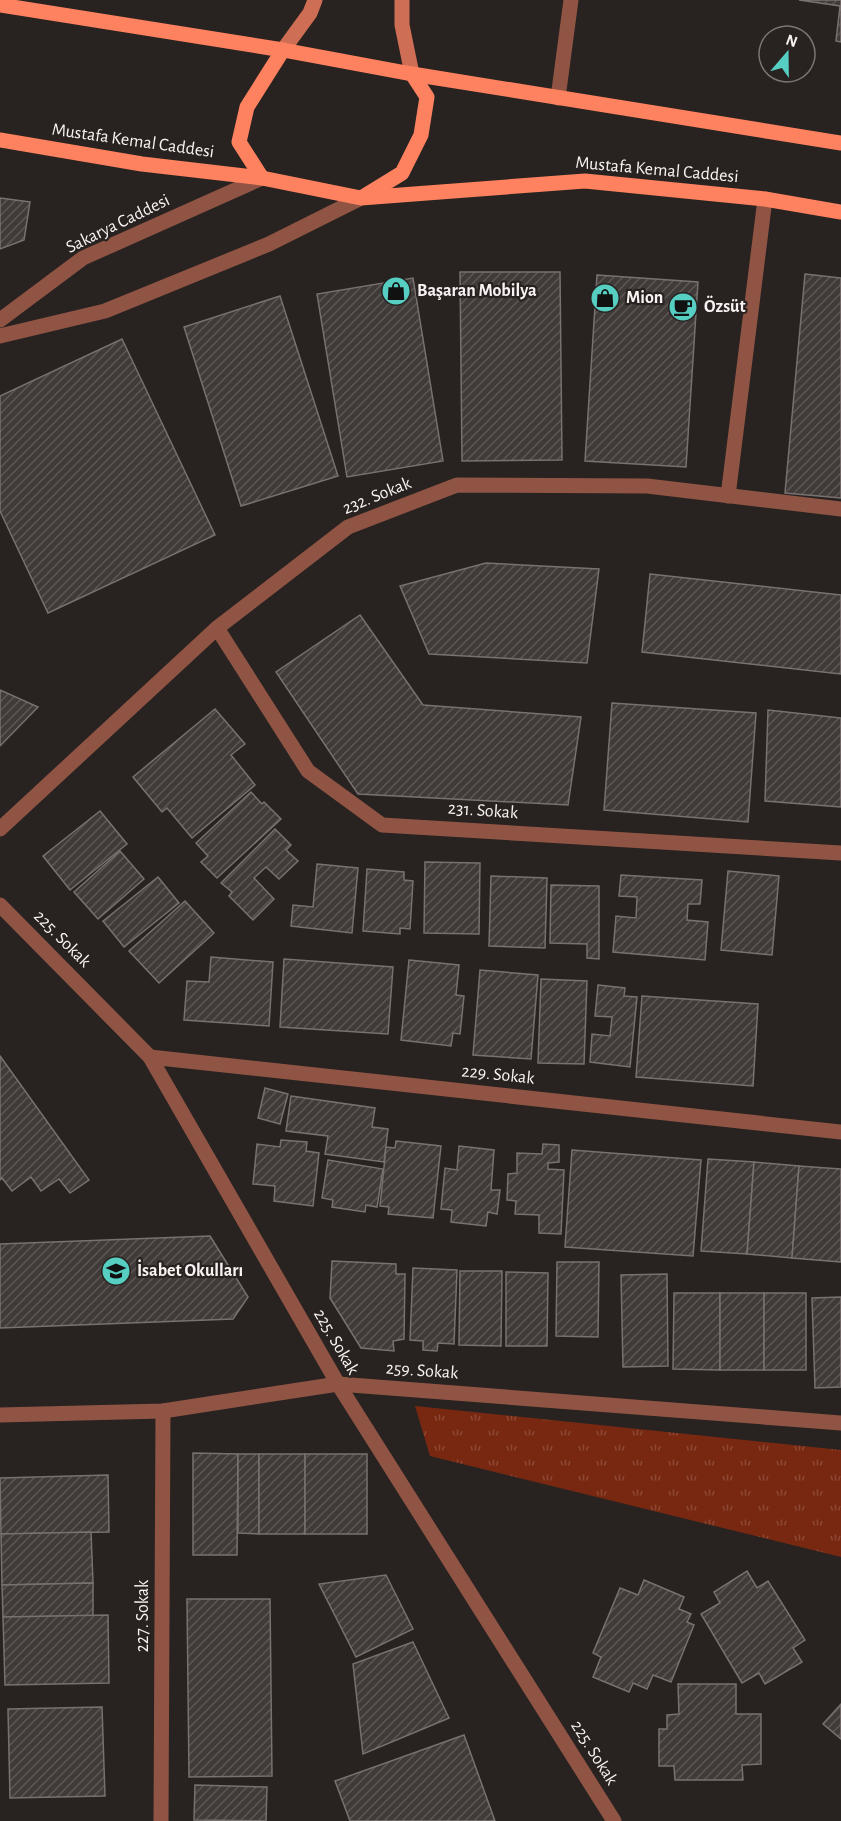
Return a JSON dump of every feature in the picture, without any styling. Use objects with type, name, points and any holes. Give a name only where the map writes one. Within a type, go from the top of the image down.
[{"type":"main road","points":[[315,0],[310,13],[283,50],[247,108],[239,142],[262,178],[361,198],[402,173],[421,135],[427,97],[412,74],[402,25],[402,0]]},
{"type":"main road","points":[[0,5],[841,143]]},
{"type":"main road","name":"Mustafa Kemal Caddesi","points":[[0,140],[142,164],[262,178]]},
{"type":"main road","name":"Mustafa Kemal Caddesi","points":[[361,198],[585,181],[765,199],[841,212]]},
{"type":"street","points":[[558,98],[571,0]]},
{"type":"street","name":"Sakarya Caddesi","points":[[0,320],[83,258],[262,178]]},
{"type":"street","points":[[0,336],[105,311],[268,244],[361,198]]},
{"type":"street","points":[[728,496],[765,199]]},
{"type":"street","name":"232. Sokak","points":[[0,830],[217,628],[348,527],[457,484],[647,486],[841,510]]},
{"type":"street","name":"231. Sokak","points":[[217,628],[308,771],[382,825],[841,853]]},
{"type":"street","name":"225. Sokak","points":[[0,905],[150,1057],[338,1384],[614,1821]]},
{"type":"street","name":"229. Sokak","points":[[150,1057],[841,1132]]},
{"type":"street","name":"259. Sokak","points":[[0,1415],[163,1411],[338,1384],[841,1424]]},
{"type":"street","name":"227. Sokak","points":[[161,1821],[163,1411]]},
{"type":"green space","points":[[415,1406],[841,1450],[841,1557],[430,1456]]},
{"type":"building","points":[[799,0],[841,0],[841,42],[836,41],[840,6]]},
{"type":"building","points":[[0,198],[30,202],[24,240],[0,249]]},
{"type":"building","points":[[460,272],[560,272],[562,460],[462,461]]},
{"type":"building","points":[[805,274],[841,278],[841,498],[785,493]]},
{"type":"building","points":[[597,275],[698,282],[686,467],[585,461]]},
{"type":"building","points":[[413,278],[443,461],[347,477],[317,294]]},
{"type":"building","points":[[280,296],[338,476],[241,506],[184,327]]},
{"type":"building","points":[[122,339],[215,535],[48,613],[0,511],[0,396]]},
{"type":"building","points":[[486,563],[599,569],[587,663],[429,654],[400,586]]},
{"type":"building","points":[[650,574],[841,595],[841,674],[642,652]]},
{"type":"building","points":[[360,615],[423,705],[581,717],[568,805],[358,794],[276,672]]},
{"type":"building","points":[[0,690],[38,707],[0,746]]},
{"type":"building","points":[[612,703],[756,713],[748,822],[604,810]]},
{"type":"building","points":[[215,709],[245,744],[231,755],[255,785],[192,838],[167,808],[162,812],[133,777]]},
{"type":"building","points":[[768,710],[841,718],[841,807],[765,801]]},
{"type":"building","points":[[251,792],[281,819],[217,878],[201,862],[208,856],[196,843]]},
{"type":"building","points":[[100,811],[127,844],[70,890],[43,856]]},
{"type":"building","points":[[275,829],[291,845],[286,850],[298,861],[279,879],[266,867],[254,878],[274,899],[253,920],[229,896],[232,892],[221,883]]},
{"type":"building","points":[[120,851],[144,879],[98,919],[74,892]]},
{"type":"building","points":[[425,862],[480,863],[479,934],[424,933]]},
{"type":"building","points":[[317,864],[358,868],[352,933],[291,926],[293,905],[313,907]]},
{"type":"building","points":[[367,869],[404,872],[404,880],[413,881],[410,929],[400,928],[400,934],[363,931]]},
{"type":"building","points":[[728,871],[779,876],[772,955],[721,950]]},
{"type":"building","points":[[621,875],[702,880],[700,904],[688,904],[687,920],[708,922],[705,960],[613,952],[616,916],[636,918],[637,897],[619,896]]},
{"type":"building","points":[[491,876],[547,878],[545,948],[489,946]]},
{"type":"building","points":[[158,877],[179,903],[124,947],[103,921]]},
{"type":"building","points":[[551,885],[599,886],[599,959],[587,958],[587,944],[550,943]]},
{"type":"building","points":[[185,901],[214,933],[159,983],[129,951]]},
{"type":"building","points":[[211,957],[273,962],[269,1026],[184,1020],[187,981],[209,982]]},
{"type":"building","points":[[284,959],[393,967],[388,1034],[280,1027]]},
{"type":"building","points":[[409,960],[459,965],[456,995],[464,996],[460,1034],[453,1033],[451,1046],[401,1040]]},
{"type":"building","points":[[480,970],[538,975],[531,1059],[473,1055]]},
{"type":"building","points":[[541,979],[587,981],[584,1064],[538,1063]]},
{"type":"building","points":[[598,985],[625,988],[624,996],[637,997],[630,1067],[590,1062],[592,1034],[610,1036],[612,1017],[595,1016]]},
{"type":"building","points":[[642,996],[758,1004],[753,1086],[636,1077]]},
{"type":"building","points":[[0,1056],[89,1180],[70,1193],[59,1179],[41,1191],[31,1177],[12,1191],[2,1178],[0,1180]]},
{"type":"building","points":[[265,1088],[288,1094],[280,1124],[258,1118]]},
{"type":"building","points":[[291,1096],[375,1108],[372,1127],[388,1129],[384,1162],[325,1154],[328,1136],[286,1131]]},
{"type":"building","points":[[281,1140],[307,1142],[306,1151],[319,1153],[313,1206],[274,1201],[275,1186],[253,1184],[257,1144],[280,1147]]},
{"type":"building","points":[[396,1141],[441,1146],[433,1218],[388,1214],[389,1207],[380,1206],[386,1147],[395,1148]]},
{"type":"building","points":[[543,1144],[559,1145],[559,1162],[548,1163],[548,1169],[564,1170],[561,1234],[539,1233],[539,1215],[515,1214],[516,1201],[507,1200],[508,1174],[517,1173],[517,1153],[542,1154]]},
{"type":"building","points":[[459,1146],[494,1150],[491,1190],[500,1190],[497,1214],[488,1212],[486,1226],[451,1222],[452,1210],[441,1209],[445,1168],[457,1170]]},
{"type":"building","points":[[572,1150],[701,1160],[693,1256],[565,1247]]},
{"type":"building","points":[[708,1159],[754,1162],[747,1254],[701,1251]]},
{"type":"building","points":[[328,1160],[383,1169],[377,1207],[366,1205],[365,1212],[332,1207],[333,1200],[322,1198]]},
{"type":"building","points":[[754,1162],[799,1166],[792,1258],[747,1254]]},
{"type":"building","points":[[799,1166],[841,1169],[841,1262],[792,1258]]},
{"type":"building","name":"İsabet Okulları","points":[[210,1236],[248,1297],[233,1319],[0,1328],[0,1244]]},
{"type":"building","points":[[332,1261],[396,1264],[396,1274],[405,1274],[404,1339],[393,1341],[394,1351],[361,1348],[330,1298]]},
{"type":"building","points":[[557,1262],[599,1262],[598,1337],[556,1336]]},
{"type":"building","points":[[413,1268],[457,1270],[454,1344],[438,1343],[437,1351],[423,1350],[423,1341],[410,1340]]},
{"type":"building","points":[[460,1271],[502,1271],[501,1346],[459,1345]]},
{"type":"building","points":[[506,1272],[548,1273],[547,1346],[506,1346]]},
{"type":"building","points":[[667,1274],[668,1366],[623,1367],[621,1275]]},
{"type":"building","points":[[674,1293],[720,1293],[720,1370],[673,1369]]},
{"type":"building","points":[[720,1293],[764,1293],[764,1370],[720,1370]]},
{"type":"building","points":[[764,1293],[806,1293],[806,1370],[764,1370]]},
{"type":"building","points":[[841,1297],[841,1387],[815,1388],[812,1298]]},
{"type":"building","points":[[193,1453],[238,1454],[237,1555],[193,1555]]},
{"type":"building","points":[[238,1454],[259,1454],[259,1534],[238,1533]]},
{"type":"building","points":[[259,1454],[305,1454],[305,1534],[259,1534]]},
{"type":"building","points":[[305,1454],[367,1454],[367,1534],[305,1534]]},
{"type":"building","points":[[108,1475],[109,1532],[1,1534],[0,1478]]},
{"type":"building","points":[[91,1532],[93,1583],[2,1585],[1,1534]]},
{"type":"building","points":[[747,1571],[757,1588],[768,1581],[805,1640],[793,1648],[802,1662],[765,1684],[759,1673],[742,1683],[701,1614],[720,1603],[714,1592]]},
{"type":"building","points":[[386,1575],[413,1629],[356,1657],[319,1584]]},
{"type":"building","points":[[644,1580],[684,1597],[679,1609],[691,1614],[687,1622],[694,1625],[671,1682],[653,1675],[647,1689],[633,1683],[629,1692],[593,1677],[601,1657],[593,1653],[620,1588],[638,1595]]},
{"type":"building","points":[[93,1583],[93,1616],[3,1617],[2,1585]]},
{"type":"building","points":[[187,1599],[270,1599],[272,1776],[189,1777]]},
{"type":"building","points":[[108,1615],[109,1683],[5,1685],[3,1617]]},
{"type":"building","points":[[413,1642],[449,1718],[363,1754],[353,1664]]},
{"type":"building","points":[[678,1684],[736,1684],[736,1714],[761,1714],[761,1764],[742,1765],[743,1780],[675,1780],[674,1766],[659,1766],[659,1729],[667,1729],[667,1715],[679,1714]]},
{"type":"building","points":[[841,1704],[841,1739],[823,1724]]},
{"type":"building","points":[[102,1707],[105,1796],[10,1798],[8,1709]]},
{"type":"building","points":[[464,1735],[495,1821],[350,1821],[335,1781]]},
{"type":"building","points":[[195,1785],[267,1787],[266,1821],[194,1820]]},
{"type":"place","name":"Başaran Mobilya","points":[[396,291]]},
{"type":"place","name":"Mion","points":[[605,298]]},
{"type":"place","name":"Özsüt","points":[[683,307]]},
{"type":"place","name":"İsabet Okulları","points":[[116,1271]]}]
